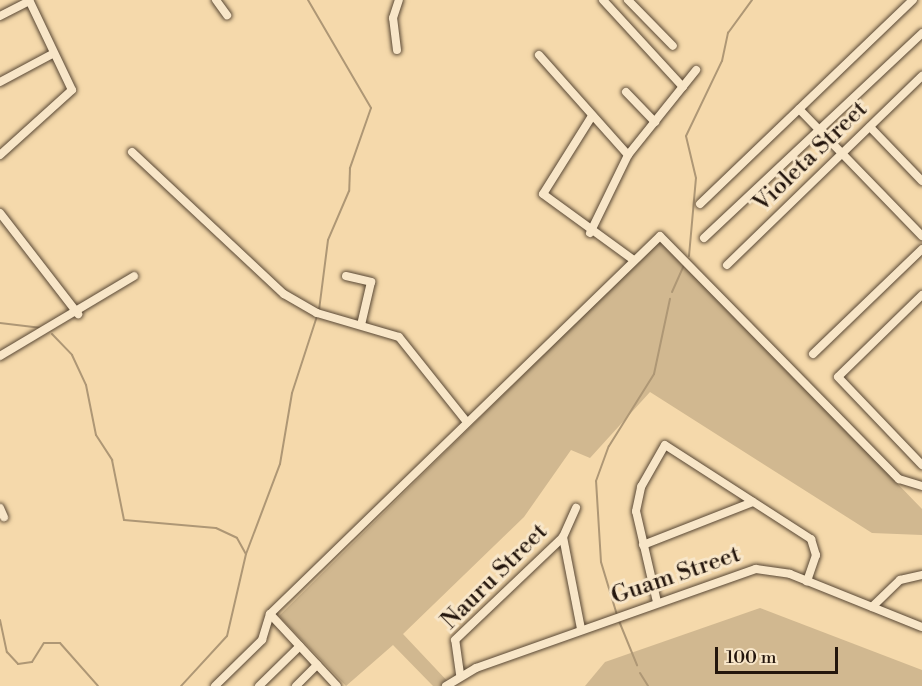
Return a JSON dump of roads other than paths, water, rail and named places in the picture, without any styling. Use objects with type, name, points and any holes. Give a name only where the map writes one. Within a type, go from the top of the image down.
[{"type":"street","points":[[0,16],[29,0],[72,90],[0,155]]},
{"type":"street","points":[[216,0],[227,15]]},
{"type":"street","points":[[397,50],[393,18],[399,0]]},
{"type":"street","points":[[603,0],[683,87]]},
{"type":"street","points":[[628,0],[673,46]]},
{"type":"street","points":[[700,204],[913,0]]},
{"type":"street","points":[[704,238],[922,33]]},
{"type":"street","points":[[0,82],[54,53]]},
{"type":"street","points":[[539,55],[628,155]]},
{"type":"street","points":[[590,233],[628,155],[696,70]]},
{"type":"street","name":"Violeta Street","points":[[727,265],[922,76]]},
{"type":"street","points":[[626,92],[655,122]]},
{"type":"street","points":[[799,109],[922,236]]},
{"type":"street","points":[[592,116],[543,194],[590,233],[632,259]]},
{"type":"street","points":[[870,127],[922,181]]},
{"type":"street","points":[[132,152],[284,294],[317,313],[388,331],[409,346],[466,421]]},
{"type":"street","points":[[0,213],[78,314]]},
{"type":"street","points":[[215,686],[262,640],[270,614],[655,237],[668,239],[899,479],[922,486]]},
{"type":"street","points":[[813,354],[922,249]]},
{"type":"street","points":[[0,356],[78,314],[134,276]]},
{"type":"street","points":[[346,276],[371,282],[361,325]]},
{"type":"street","points":[[922,295],[838,377],[922,465]]},
{"type":"street","points":[[657,602],[643,545],[637,498],[665,445],[815,544],[807,581]]},
{"type":"street","points":[[643,545],[753,502]]},
{"type":"street","points":[[0,508],[4,517]]},
{"type":"street","name":"Nauru Street","points":[[460,675],[455,640],[562,537],[576,508]]},
{"type":"street","points":[[562,537],[581,630]]},
{"type":"street","name":"Guam Street","points":[[446,686],[460,675],[623,614],[756,569],[807,581],[922,627]]},
{"type":"street","points":[[872,607],[900,580],[922,575]]},
{"type":"street","points":[[270,614],[337,686]]},
{"type":"street","points":[[259,686],[300,646]]},
{"type":"street","points":[[296,686],[317,665]]},
{"type":"waterway","points":[[308,0],[371,108],[350,168],[349,191],[328,240],[319,310]]},
{"type":"waterway","points":[[689,256],[696,178],[686,136],[722,61],[728,33],[752,0]]},
{"type":"waterway","points":[[672,292],[684,265]]},
{"type":"waterway","points":[[617,615],[601,562],[596,481],[609,446],[654,374],[670,299]]},
{"type":"waterway","points":[[246,554],[280,464],[292,393],[317,316]]},
{"type":"waterway","points":[[0,323],[42,328]]},
{"type":"waterway","points":[[52,334],[72,355],[86,385],[96,435],[112,460],[124,520],[216,528],[237,538],[246,554],[227,636],[181,686]]},
{"type":"waterway","points":[[0,620],[7,652],[18,664],[32,662],[44,643],[60,643],[98,686]]},
{"type":"waterway","points":[[619,621],[637,665]]},
{"type":"waterway","points":[[640,673],[648,686]]}]
